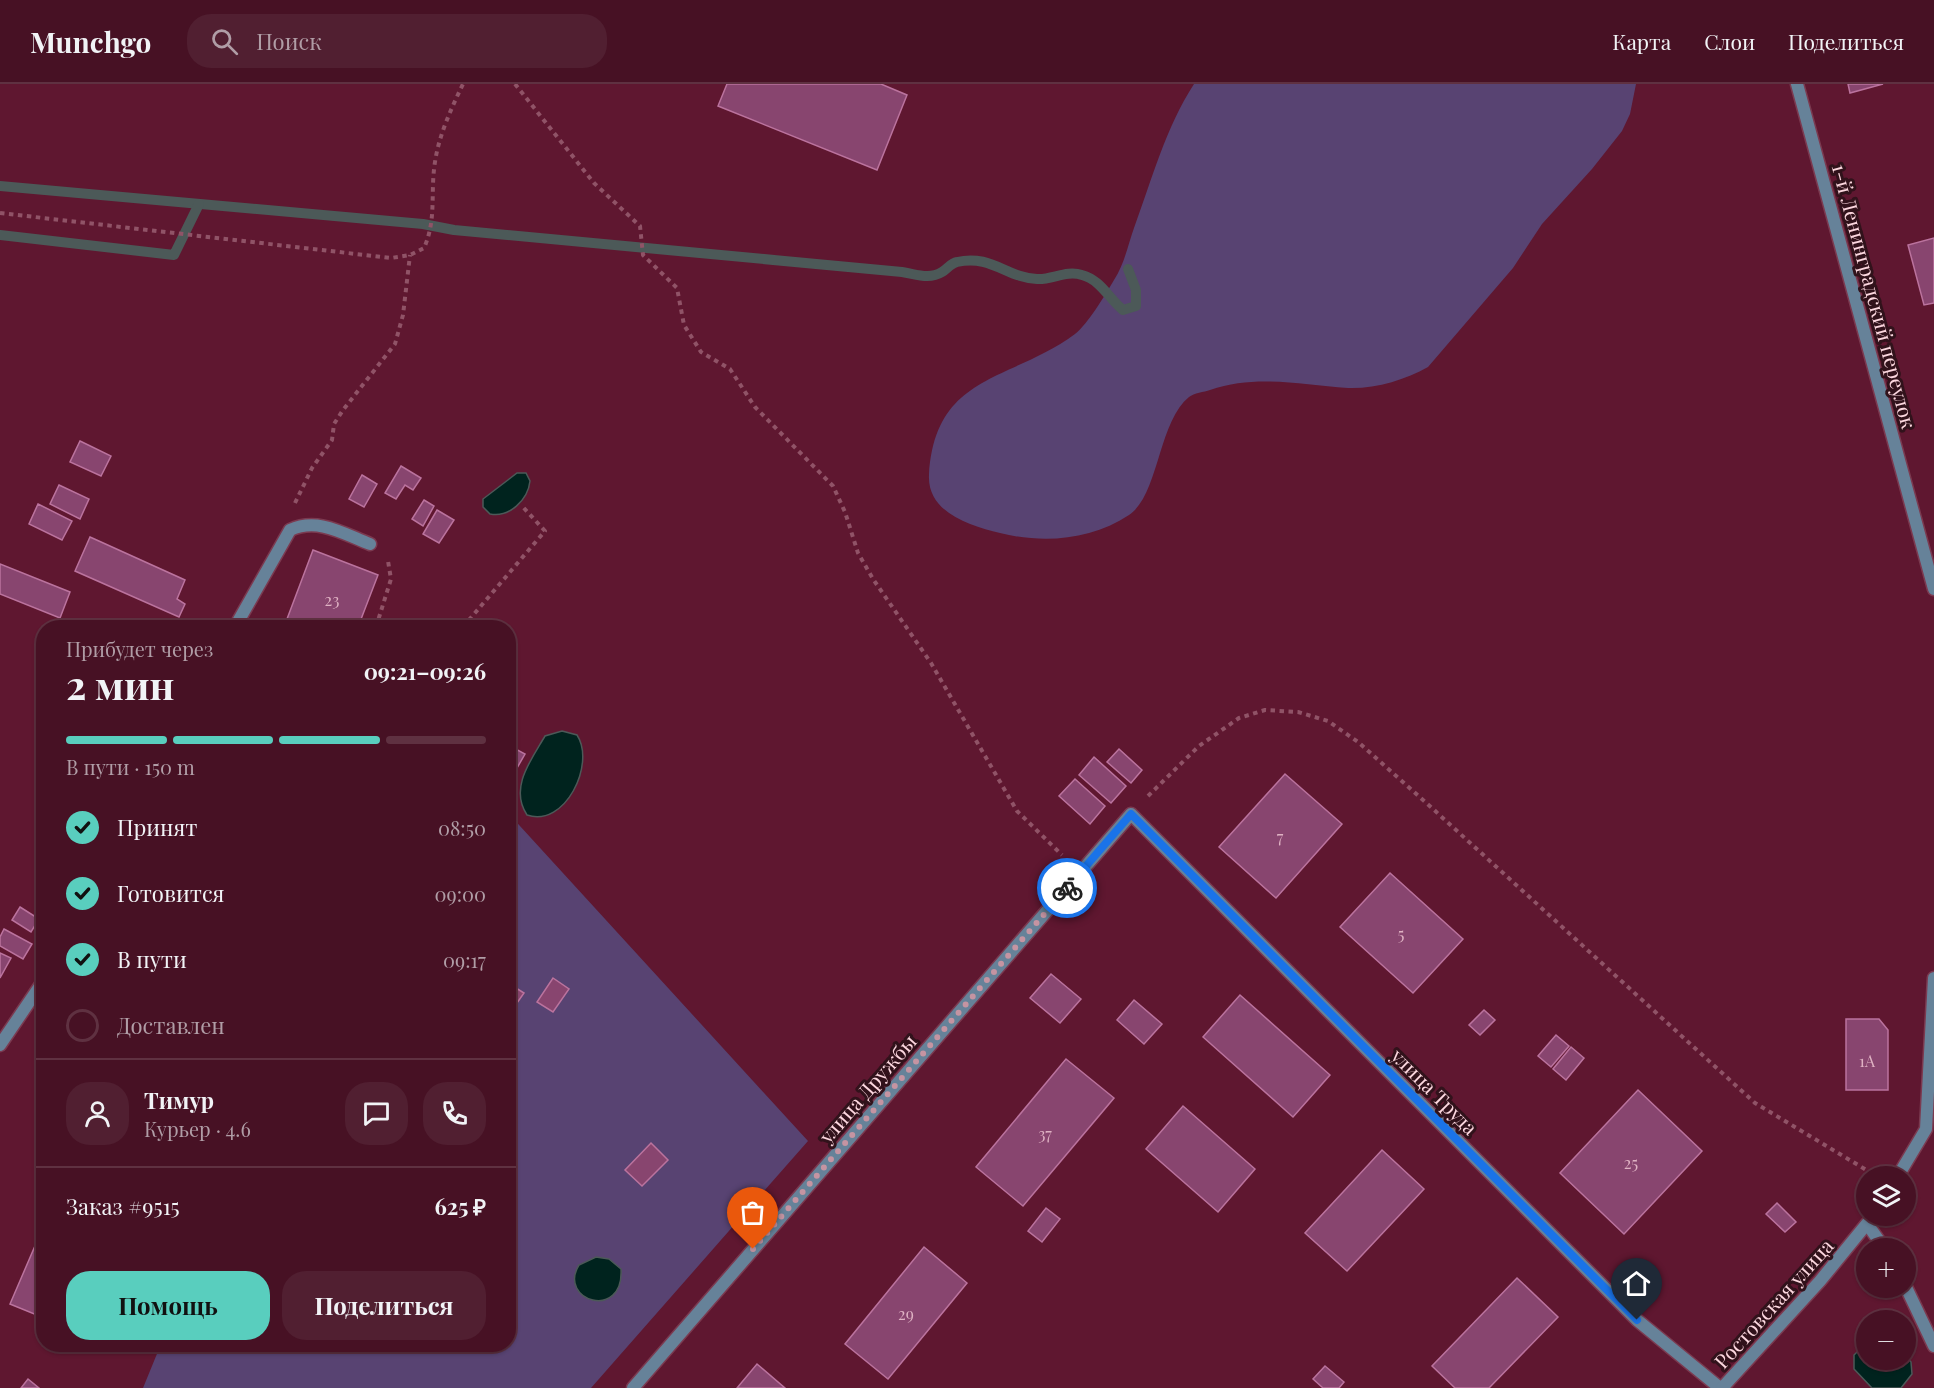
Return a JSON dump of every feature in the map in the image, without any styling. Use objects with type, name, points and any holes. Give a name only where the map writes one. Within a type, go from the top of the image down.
[{"type":"street","name":"1-й Ленинградский переулок","points":[[1797,84],[1934,589]]},
{"type":"street","points":[[239,620],[290,530],[303,524],[320,525],[370,544]]},
{"type":"street","name":"улица Дружбы","points":[[633,1388],[1131,814]]},
{"type":"street","name":"улица Труда","points":[[1131,814],[1637,1320],[1721,1388]]},
{"type":"street","points":[[1905,1166],[1930,1130],[1934,978]]},
{"type":"street","points":[[0,1045],[36,992]]},
{"type":"street","name":"Ростовская улица","points":[[1721,1388],[1866,1226]]},
{"type":"street","points":[[1911,1298],[1934,1346]]},
{"type":"path","points":[[0,213],[391,258],[410,255],[424,248],[431,232],[434,217],[435,163],[442,131],[463,84]]},
{"type":"path","points":[[515,84],[594,183],[640,226],[643,255],[677,288],[684,325],[701,352],[730,369],[755,407],[832,486],[845,512],[858,553],[873,579],[931,663],[1017,811],[1080,873]]},
{"type":"path","points":[[290,530],[294,504],[312,468],[332,440],[334,424],[395,344],[404,315],[410,255]]},
{"type":"path","points":[[469,620],[545,531],[522,506]]},
{"type":"path","points":[[370,544],[388,561],[391,579],[378,620]]},
{"type":"path","points":[[1131,814],[1199,746],[1239,718],[1265,710],[1298,712],[1328,721],[1358,742],[1433,809],[1755,1103],[1859,1166]]},
{"type":"shaded area","points":[[1194,84],[1636,84],[1630,114],[1622,131],[1592,169],[1542,224],[1513,268],[1428,367],[1400,380],[1369,387],[1348,388],[1262,382],[1227,385],[1191,396],[1179,408],[1171,423],[1147,492],[1139,505],[1129,515],[1099,530],[1067,538],[1033,538],[989,530],[964,522],[943,508],[935,499],[930,488],[929,475],[934,442],[945,417],[961,398],[980,384],[1050,350],[1075,334],[1091,316],[1120,268],[1167,136]]},
{"type":"shaded area","points":[[517,473],[526,473],[530,481],[526,495],[510,510],[497,515],[490,514],[483,507],[483,499]]},
{"type":"shaded area","points":[[562,731],[577,735],[582,747],[583,762],[580,776],[565,803],[554,812],[541,816],[527,815],[520,795],[528,764],[545,736]]},
{"type":"shaded area","points":[[516,822],[808,1141],[591,1388],[143,1388],[158,1352],[516,1352]]},
{"type":"shaded area","points":[[596,1257],[609,1259],[621,1269],[619,1285],[613,1295],[603,1300],[593,1300],[583,1296],[577,1288],[575,1278],[579,1265]]},
{"type":"shaded area","points":[[1856,1353],[1856,1370],[1912,1370],[1912,1374],[1901,1388],[1872,1388],[1854,1369]]},
{"type":"building","points":[[727,84],[881,84],[907,95],[877,170],[718,106]]},
{"type":"building","points":[[1848,84],[1883,84],[1850,93]]},
{"type":"building","points":[[1934,238],[1934,303],[1924,305],[1908,245]]},
{"type":"building","points":[[80,441],[111,456],[101,476],[70,462]]},
{"type":"building","points":[[401,466],[421,478],[413,490],[405,485],[396,499],[385,493]]},
{"type":"building","points":[[362,475],[377,484],[364,507],[349,499]]},
{"type":"building","points":[[59,485],[89,499],[80,519],[50,504]]},
{"type":"building","points":[[424,500],[434,506],[423,526],[412,519]]},
{"type":"building","points":[[38,504],[72,521],[62,540],[29,524]]},
{"type":"building","points":[[437,510],[454,520],[439,543],[423,534]]},
{"type":"building","points":[[90,537],[185,580],[177,599],[185,604],[179,617],[75,571]]},
{"type":"building","points":[[313,550],[378,575],[361,620],[287,620]]},
{"type":"building","points":[[0,564],[70,592],[60,618],[0,594]]},
{"type":"building","points":[[516,749],[525,754],[516,767]]},
{"type":"building","points":[[1119,749],[1142,770],[1131,783],[1107,762]]},
{"type":"building","points":[[1094,757],[1126,786],[1111,803],[1079,775]]},
{"type":"building","points":[[1285,774],[1342,824],[1276,898],[1219,847]]},
{"type":"building","points":[[1075,779],[1105,806],[1090,824],[1059,796]]},
{"type":"building","points":[[1390,873],[1463,939],[1413,993],[1340,927]]},
{"type":"building","points":[[20,907],[36,917],[36,924],[31,932],[12,920]]},
{"type":"building","points":[[4,929],[32,944],[23,959],[0,946],[0,937]]},
{"type":"building","points":[[0,953],[11,958],[0,978]]},
{"type":"building","points":[[1051,974],[1081,999],[1060,1023],[1030,998]]},
{"type":"building","points":[[553,978],[569,989],[553,1012],[537,1002]]},
{"type":"building","points":[[516,988],[524,993],[516,1004]]},
{"type":"building","points":[[1240,995],[1330,1075],[1293,1117],[1203,1037]]},
{"type":"building","points":[[1134,1000],[1162,1024],[1144,1044],[1117,1020]]},
{"type":"building","points":[[1484,1010],[1495,1020],[1480,1035],[1469,1025]]},
{"type":"building","points":[[1846,1019],[1879,1019],[1888,1030],[1888,1090],[1846,1090]]},
{"type":"building","points":[[1556,1035],[1569,1046],[1551,1067],[1538,1056]]},
{"type":"building","points":[[1571,1047],[1584,1058],[1566,1080],[1553,1069]]},
{"type":"building","points":[[1066,1059],[1114,1098],[1023,1206],[976,1167]]},
{"type":"building","points":[[1638,1090],[1702,1151],[1624,1234],[1560,1173]]},
{"type":"building","points":[[1183,1106],[1255,1169],[1218,1212],[1146,1149]]},
{"type":"building","points":[[651,1143],[668,1160],[642,1186],[625,1170]]},
{"type":"building","points":[[1382,1150],[1424,1189],[1347,1271],[1305,1233]]},
{"type":"building","points":[[1777,1203],[1796,1222],[1785,1232],[1766,1214]]},
{"type":"building","points":[[1046,1208],[1060,1219],[1042,1242],[1028,1231]]},
{"type":"building","points":[[36,1244],[36,1315],[10,1304]]},
{"type":"building","points":[[924,1247],[967,1283],[888,1379],[845,1344]]},
{"type":"building","points":[[1517,1278],[1558,1317],[1489,1388],[1455,1388],[1432,1366]]},
{"type":"building","points":[[757,1364],[785,1388],[737,1388]]},
{"type":"building","points":[[1325,1366],[1344,1382],[1339,1388],[1323,1388],[1313,1379]]},
{"type":"building","points":[[28,1379],[39,1388],[21,1388]]},
{"type":"waterway","points":[[0,186],[423,224],[454,230],[902,272],[922,276],[932,276],[957,262],[980,261],[1026,278],[1043,279],[1070,274],[1089,277],[1100,285],[1123,310],[1136,306],[1136,290],[1128,269]]},
{"type":"waterway","points":[[0,235],[174,255],[199,204]]},
{"type":"way so far","points":[[753,1249],[1067,888]]},
{"type":"route","points":[[1067,888],[1131,814],[1637,1320]]}]
